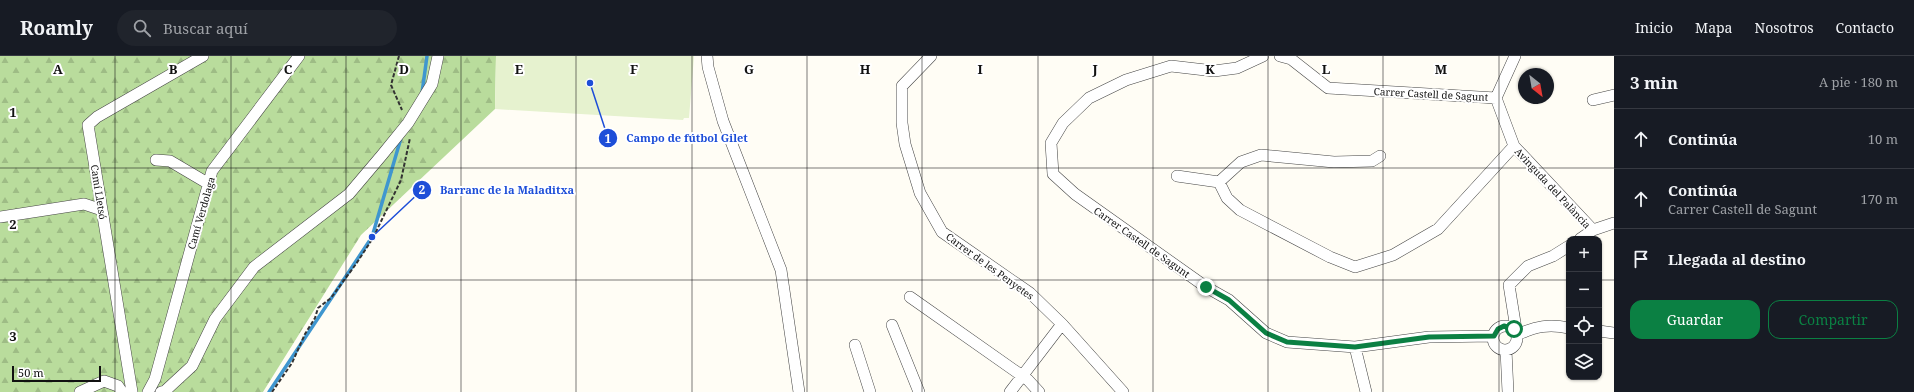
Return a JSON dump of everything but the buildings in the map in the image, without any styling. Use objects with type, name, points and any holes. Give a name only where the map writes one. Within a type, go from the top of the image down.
[{"type":"street","name":"Camí Lletsó","points":[[132,392],[88,125],[97,116],[203,56]]},
{"type":"street","name":"Camí Verdolaga","points":[[148,392],[154,379],[212,171],[299,56]]},
{"type":"street","points":[[161,392],[165,391],[192,366],[215,319],[254,267],[323,216],[349,194],[408,123],[432,84],[438,56]]},
{"type":"street","points":[[708,56],[708,67],[723,121],[781,270],[799,392]]},
{"type":"street","name":"Carrer de les Penyetes","points":[[931,56],[902,86],[902,123],[904,137],[920,193],[942,232],[972,255],[1030,293],[1062,324],[1123,392]]},
{"type":"street","name":"Carrer Castell de Sagunt","points":[[1262,56],[1237,68],[1214,71],[1171,66],[1126,80],[1089,98],[1063,123],[1051,143],[1053,174],[1075,194],[1206,287],[1229,300],[1266,333],[1287,342],[1355,347],[1429,337],[1494,336]]},
{"type":"street","name":"Carrer Castell de Sagunt","points":[[1280,56],[1291,59],[1328,88],[1496,98]]},
{"type":"street","points":[[1496,98],[1515,56]]},
{"type":"street","points":[[1593,100],[1614,96]]},
{"type":"street","name":"Avinguda del Palància","points":[[1496,98],[1514,146],[1593,230]]},
{"type":"street","points":[[1219,182],[1227,198],[1240,210],[1330,257],[1355,267],[1393,255],[1438,229],[1514,146]]},
{"type":"street","points":[[1219,182],[1241,162],[1261,155],[1334,162],[1372,161],[1380,156]]},
{"type":"street","points":[[156,160],[170,161],[209,184]]},
{"type":"street","points":[[1177,176],[1219,182]]},
{"type":"street","points":[[0,217],[84,204],[102,210]]},
{"type":"street","points":[[1584,236],[1593,230],[1614,223]]},
{"type":"street","points":[[1517,335],[1514,329],[1504,326],[1498,329],[1494,336],[1494,341],[1497,347],[1506,350],[1515,345],[1517,335],[1509,285],[1528,266],[1553,256],[1566,248]]},
{"type":"street","points":[[910,297],[1022,376],[1039,392]]},
{"type":"street","points":[[1010,392],[1062,324]]},
{"type":"street","points":[[892,325],[919,392]]},
{"type":"street","points":[[1517,335],[1536,327],[1558,326],[1566,327]]},
{"type":"street","points":[[1602,331],[1614,332]]},
{"type":"street","points":[[855,344],[870,392]]},
{"type":"street","points":[[1355,347],[1366,392]]},
{"type":"street","points":[[1506,350],[1508,392]]},
{"type":"street","points":[[80,392],[104,381],[118,386],[122,392]]},
{"type":"path","points":[[272,392],[292,363],[305,334],[315,318],[318,308],[331,298],[373,238],[401,180],[412,132],[391,85],[400,56]]},
{"type":"green space","points":[[0,56],[496,56],[495,109],[361,235],[263,392],[0,392]]},
{"type":"green space","points":[[496,56],[694,56],[689,118],[684,118],[683,120],[495,109]]},
{"type":"waterway","points":[[422,93],[427,56]]},
{"type":"waterway","points":[[269,392],[372,237],[401,138]]},
{"type":"place","name":"Campo de fútbol Gilet","points":[[590,83]]},
{"type":"place","name":"Barranc de la Maladitxa","points":[[372,237]]},
{"type":"route","points":[[1206,287],[1229,300],[1266,333],[1287,342],[1355,347],[1429,337],[1494,336],[1496,331],[1501,327],[1508,326],[1514,329]]}]
